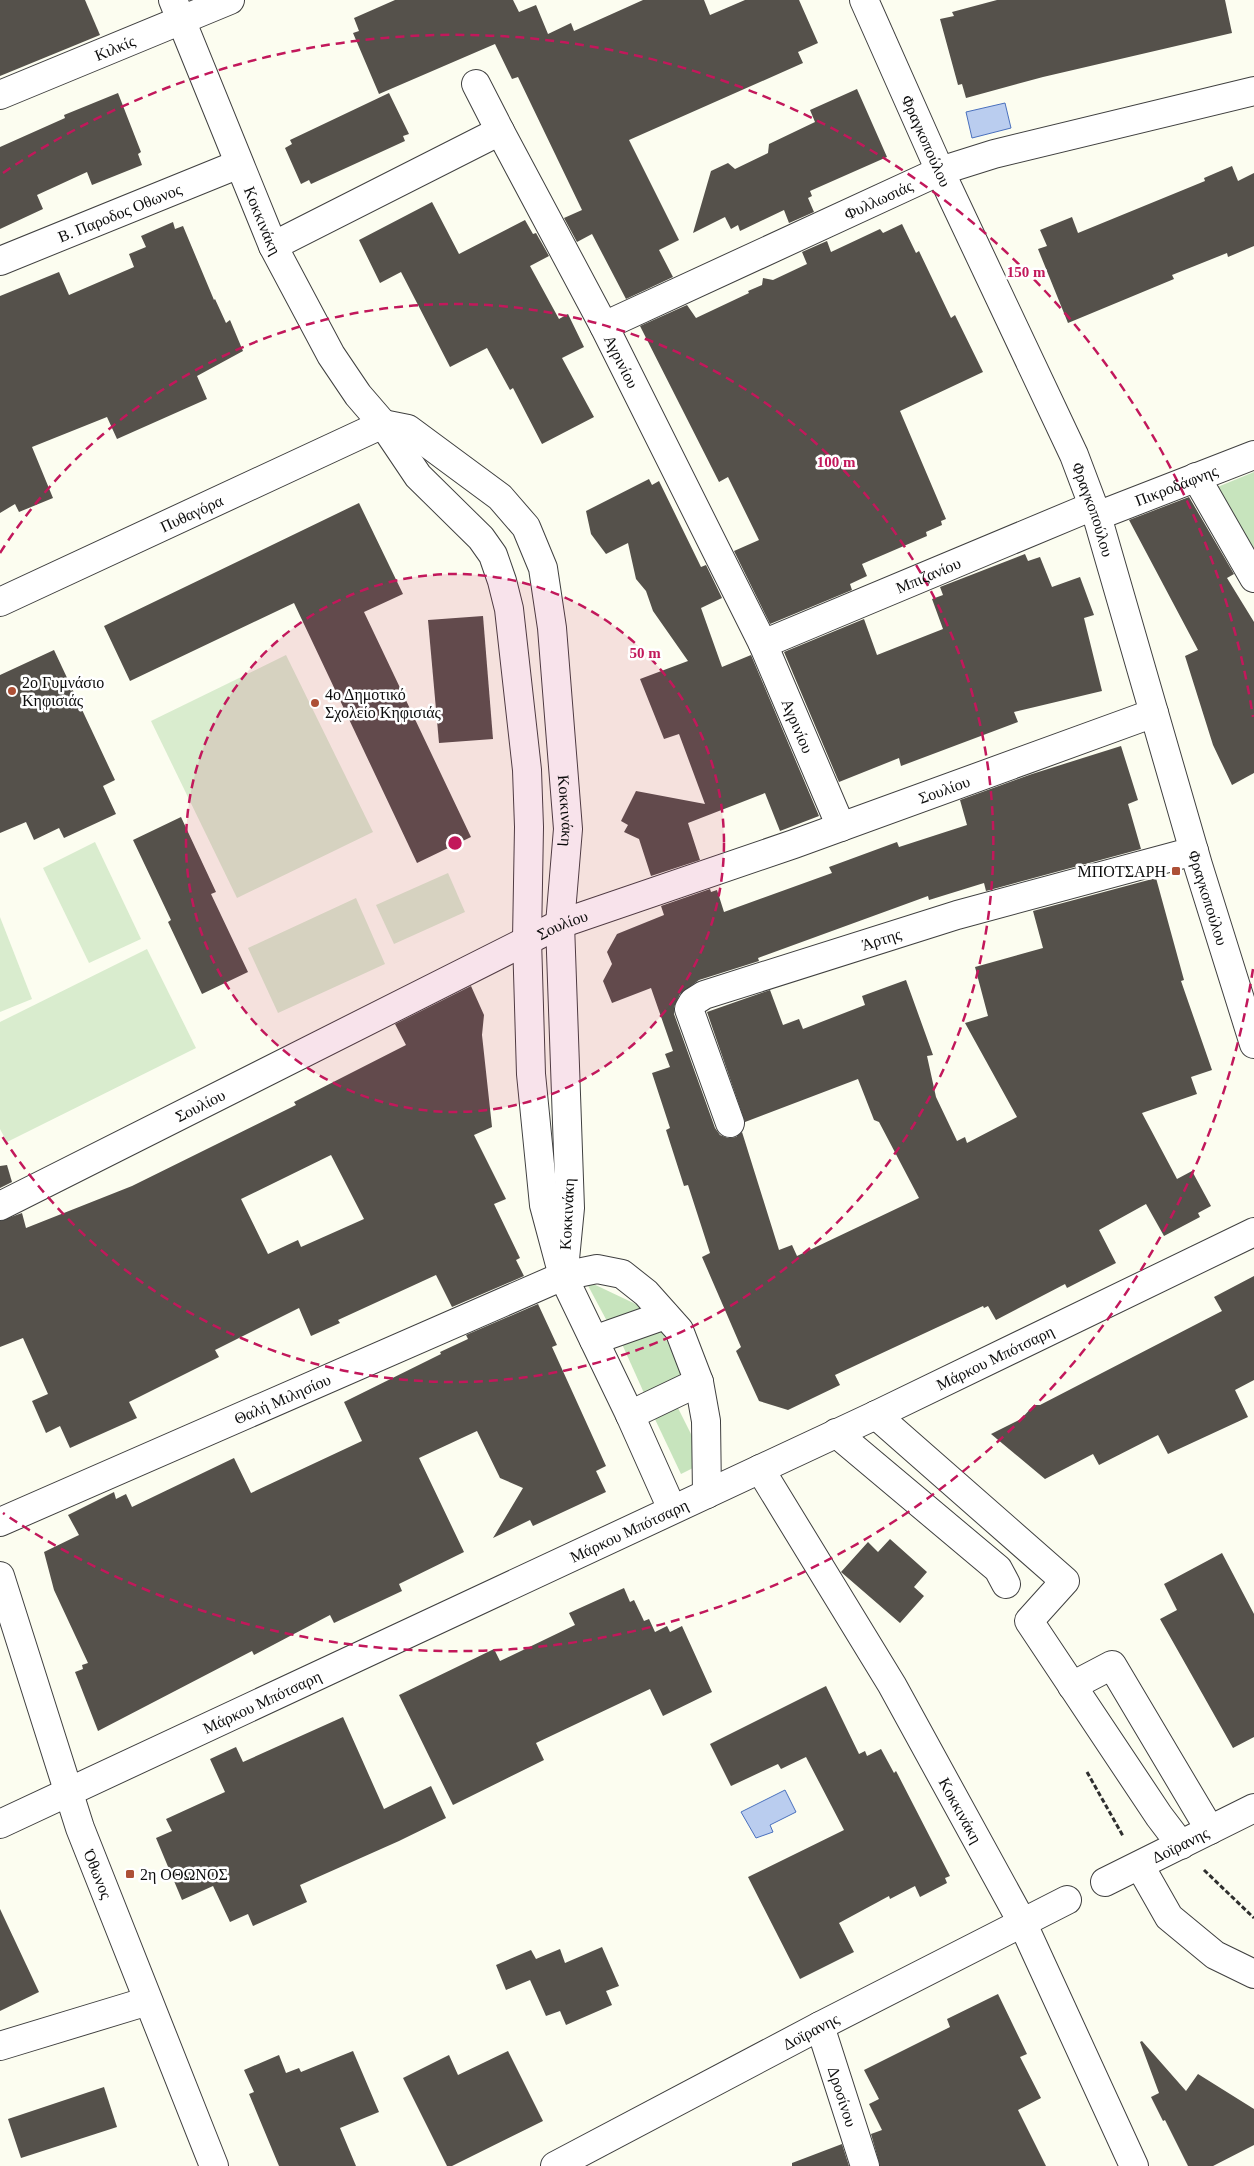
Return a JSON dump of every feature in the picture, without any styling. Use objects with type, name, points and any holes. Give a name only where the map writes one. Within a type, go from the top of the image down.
[{"type":"street","name":"Κιλκίς","points":[[0,95],[177,10],[230,0]]},
{"type":"street","name":"Φραγκοπούλου","points":[[864,0],[940,170],[1074,455],[1095,511],[1194,851],[1254,1044]]},
{"type":"street","name":"Κοκκινάκη","points":[[177,10],[273,246],[331,355],[358,395],[383,424],[418,476],[481,538],[492,555],[502,580],[509,609],[527,770],[529,827],[527,939],[531,1074],[544,1205],[563,1276],[630,1415],[672,1509]]},
{"type":"street","name":"Αγρινίου","points":[[476,84],[604,326],[763,644],[841,827]]},
{"type":"street","name":"Φυλλωσιάς","points":[[604,326],[940,170],[994,154],[1254,91]]},
{"type":"street","points":[[273,246],[500,131]]},
{"type":"street","name":"Β. Παροδος Οθωνος","points":[[0,262],[239,164]]},
{"type":"street","name":"Κοκκινάκη","points":[[383,424],[408,429],[500,496],[526,527],[544,568],[552,628],[568,829],[560,924],[570,1208],[563,1276]]},
{"type":"street","name":"Πυθαγόρα","points":[[0,602],[383,424]]},
{"type":"street","name":"Πικροδάφνης","points":[[1095,511],[1254,455]]},
{"type":"street","points":[[1196,477],[1254,578]]},
{"type":"street","name":"Μπιζανίου","points":[[763,644],[1095,511]]},
{"type":"street","name":"Σουλίου","points":[[0,1206],[560,924],[841,827],[1154,713]]},
{"type":"street","name":"Άρτης","points":[[730,1123],[689,1009],[693,1002],[704,995],[957,916],[1194,851]]},
{"type":"street","name":"Μάρκου Μπότσαρη","points":[[0,1824],[876,1415],[1254,1232]]},
{"type":"street","name":"Θαλή Μιλησίου","points":[[0,1522],[563,1276],[597,1269],[622,1274],[646,1293],[679,1330],[699,1382],[706,1421],[707,1494]]},
{"type":"street","points":[[594,1340],[666,1314]]},
{"type":"street","points":[[630,1415],[699,1382]]},
{"type":"street","points":[[876,1415],[1065,1581],[1029,1621],[1159,1816],[1181,1845]]},
{"type":"street","points":[[836,1433],[998,1569],[1006,1584]]},
{"type":"street","name":"Κοκκινάκη","points":[[760,1469],[892,1685],[1022,1922],[1134,2166]]},
{"type":"street","name":"Όθωνος","points":[[0,1576],[68,1793],[101,1884],[214,2166]]},
{"type":"street","points":[[1072,1686],[1112,1665],[1210,1830]]},
{"type":"street","name":"Δοϊρανης","points":[[1105,1882],[1254,1808]]},
{"type":"street","points":[[1140,1866],[1169,1917],[1215,1955],[1254,1974]]},
{"type":"street","name":"Δοϊρανης","points":[[555,2166],[820,2026],[1067,1900]]},
{"type":"street","points":[[0,2046],[148,2001]]},
{"type":"street","name":"Δροσίνου","points":[[820,2026],[865,2166]]},
{"type":"path","points":[[1181,1845],[1211,1878],[1254,1918]]},
{"type":"green space","points":[[1254,472],[1254,554],[1215,488]]},
{"type":"green space","points":[[286,655],[373,832],[237,898],[151,721]]},
{"type":"green space","points":[[95,842],[141,939],[89,963],[43,868]]},
{"type":"green space","points":[[448,873],[465,912],[394,944],[376,905]]},
{"type":"green space","points":[[356,898],[385,964],[278,1013],[248,948]]},
{"type":"green space","points":[[0,917],[32,999],[0,1012]]},
{"type":"green space","points":[[147,949],[196,1048],[7,1142],[0,1129],[0,1022]]},
{"type":"green space","points":[[585,1280],[644,1308],[608,1323]]},
{"type":"green space","points":[[660,1326],[683,1376],[644,1393],[622,1344]]},
{"type":"green space","points":[[676,1404],[705,1462],[681,1474],[653,1415]]},
{"type":"water","points":[[1005,103],[1011,128],[972,138],[966,112]]},
{"type":"water","points":[[785,1790],[796,1812],[770,1825],[773,1832],[756,1838],[741,1812]]},
{"type":"building","points":[[0,0],[85,0],[100,35],[0,76]]},
{"type":"building","points":[[395,0],[513,0],[519,12],[536,5],[548,34],[571,23],[574,31],[643,0],[704,0],[710,15],[745,0],[799,0],[818,43],[798,52],[803,63],[629,140],[679,240],[659,250],[673,277],[626,299],[592,234],[577,242],[564,218],[582,210],[518,77],[512,79],[495,44],[379,94],[353,33],[359,31],[354,18]]},
{"type":"building","points":[[997,0],[1225,0],[1232,33],[1043,77],[966,98],[962,84],[958,85],[940,19],[954,16],[952,12]]},
{"type":"building","points":[[857,89],[887,157],[810,191],[812,196],[808,198],[814,212],[789,223],[784,210],[740,231],[738,225],[731,229],[725,217],[693,233],[711,171],[728,163],[735,169],[768,153],[769,144],[815,122],[810,110]]},
{"type":"building","points":[[118,93],[141,152],[138,154],[142,165],[92,185],[87,172],[37,195],[43,209],[0,229],[0,147],[65,118],[64,115]]},
{"type":"building","points":[[389,93],[409,134],[403,136],[405,141],[311,184],[309,180],[301,184],[285,148],[292,144],[290,140]]},
{"type":"building","points":[[1232,166],[1238,181],[1254,173],[1254,246],[1228,257],[1227,253],[1172,275],[1174,279],[1068,323],[1038,249],[1047,246],[1040,230],[1072,217],[1078,233],[1205,181],[1204,178]]},
{"type":"building","points":[[432,202],[459,254],[525,220],[533,234],[536,233],[549,256],[530,266],[559,319],[568,314],[584,347],[562,358],[594,417],[542,444],[513,388],[510,390],[487,348],[450,367],[401,272],[380,283],[359,240]]},
{"type":"building","points":[[173,222],[175,229],[183,226],[214,300],[226,323],[230,320],[243,351],[197,376],[207,399],[117,439],[107,417],[32,447],[53,498],[19,512],[15,504],[0,513],[0,296],[59,272],[69,295],[134,267],[129,254],[146,247],[141,236]]},
{"type":"building","points":[[902,224],[916,253],[919,251],[951,318],[955,315],[983,372],[900,411],[946,519],[941,521],[942,525],[926,532],[927,536],[862,564],[867,576],[850,584],[852,590],[770,624],[734,551],[759,540],[728,477],[719,482],[640,326],[687,305],[696,318],[749,293],[748,291],[762,285],[763,278],[773,280],[807,264],[802,252],[827,241],[831,252],[880,229],[883,233]]},
{"type":"building","points":[[649,479],[652,485],[659,481],[701,567],[706,565],[722,598],[701,608],[722,667],[751,655],[819,816],[780,831],[765,793],[688,823],[700,860],[651,876],[639,839],[624,832],[628,825],[621,821],[636,791],[705,804],[679,734],[664,739],[640,679],[688,661],[653,611],[646,591],[636,579],[628,543],[606,554],[591,534],[586,511]]},
{"type":"building","points":[[1189,497],[1234,574],[1227,578],[1254,622],[1254,773],[1232,785],[1213,745],[1185,656],[1198,650],[1129,520]]},
{"type":"building","points":[[359,503],[403,594],[364,612],[471,837],[417,863],[294,603],[130,681],[104,626]]},
{"type":"building","points":[[1025,554],[1028,561],[1040,557],[1052,587],[1080,577],[1094,615],[1084,618],[1102,691],[1014,712],[1018,722],[901,766],[899,758],[839,782],[784,652],[864,619],[877,655],[943,629],[932,599],[943,595],[940,587]]},
{"type":"building","points":[[483,616],[493,739],[439,743],[428,620]]},
{"type":"building","points":[[54,650],[115,780],[103,786],[116,814],[64,838],[59,828],[34,840],[26,822],[0,833],[0,675]]},
{"type":"building","points":[[1121,746],[1138,800],[1128,804],[1141,849],[986,891],[984,883],[929,900],[928,896],[758,958],[759,961],[699,980],[680,994],[674,1007],[674,1014],[715,1128],[720,1135],[728,1138],[736,1137],[742,1132],[779,1250],[792,1245],[797,1256],[919,1198],[879,1122],[874,1120],[858,1079],[745,1122],[707,1012],[770,990],[783,1025],[799,1019],[803,1029],[865,1005],[862,996],[906,980],[933,1055],[927,1056],[936,1097],[957,1141],[965,1137],[967,1143],[1017,1117],[965,1023],[988,1016],[975,967],[1043,948],[1033,911],[1156,878],[1184,980],[1181,981],[1212,1070],[1191,1077],[1197,1094],[1142,1113],[1177,1179],[1192,1171],[1211,1206],[1198,1213],[1200,1217],[1164,1236],[1146,1204],[1099,1230],[1116,1263],[1067,1288],[1065,1284],[996,1320],[988,1306],[984,1308],[983,1306],[835,1375],[840,1385],[788,1410],[759,1401],[736,1351],[741,1347],[702,1257],[710,1253],[688,1185],[684,1186],[666,1130],[670,1128],[652,1073],[670,1067],[665,1054],[673,1051],[651,988],[612,1003],[603,981],[612,964],[607,952],[617,934],[664,915],[661,906],[710,889],[711,892],[717,890],[724,912],[832,873],[829,867],[897,842],[899,847],[967,825],[960,800],[1032,774]]},
{"type":"building","points":[[181,817],[216,892],[211,894],[248,972],[202,994],[168,922],[171,920],[133,840]]},
{"type":"building","points":[[471,986],[484,1015],[482,1035],[492,1127],[474,1135],[506,1199],[494,1204],[520,1258],[516,1260],[524,1276],[452,1307],[436,1275],[338,1320],[340,1323],[311,1336],[299,1308],[215,1350],[219,1357],[129,1402],[137,1418],[70,1448],[60,1426],[46,1433],[32,1401],[48,1394],[23,1338],[0,1347],[0,1221],[22,1213],[26,1228],[132,1186],[296,1105],[294,1102],[406,1045],[395,1024]],"holes":[[[331,1155],[364,1219],[301,1247],[298,1240],[268,1254],[241,1199]]]},
{"type":"building","points":[[7,1165],[12,1182],[0,1188],[0,1166]]},
{"type":"building","points":[[1254,1276],[1254,1380],[1235,1390],[1248,1417],[1168,1454],[1158,1435],[1099,1465],[1093,1454],[1045,1479],[991,1434],[1021,1419],[1034,1405],[1040,1405],[1222,1311],[1214,1297]]},
{"type":"building","points":[[538,1304],[557,1345],[552,1347],[606,1466],[596,1471],[606,1492],[533,1526],[530,1520],[493,1538],[523,1488],[500,1478],[477,1431],[419,1458],[464,1552],[399,1584],[402,1591],[334,1623],[330,1615],[254,1655],[252,1651],[98,1731],[75,1672],[83,1669],[82,1665],[88,1663],[54,1590],[44,1552],[79,1535],[68,1515],[114,1492],[116,1499],[126,1494],[132,1507],[234,1458],[251,1493],[362,1441],[344,1402],[441,1354],[440,1352],[468,1339],[466,1335]]},
{"type":"building","points":[[890,1539],[927,1572],[914,1587],[924,1596],[900,1623],[841,1572],[868,1542],[878,1552]]},
{"type":"building","points":[[1222,1553],[1254,1614],[1254,1737],[1233,1748],[1160,1619],[1177,1610],[1164,1584]]},
{"type":"building","points":[[624,1588],[630,1602],[634,1600],[644,1621],[649,1619],[655,1632],[667,1626],[670,1632],[682,1626],[712,1692],[663,1716],[650,1689],[536,1743],[544,1760],[453,1805],[399,1695],[494,1649],[500,1661],[575,1625],[569,1613]]},
{"type":"building","points":[[826,1686],[859,1754],[865,1751],[867,1756],[881,1749],[894,1773],[896,1771],[950,1876],[945,1878],[947,1883],[920,1897],[915,1886],[890,1899],[889,1896],[839,1923],[854,1952],[800,1979],[748,1877],[844,1830],[806,1757],[781,1769],[778,1764],[731,1786],[710,1744]]},
{"type":"building","points":[[343,1717],[384,1809],[431,1786],[446,1818],[300,1885],[307,1902],[253,1926],[248,1914],[230,1922],[213,1886],[182,1900],[156,1838],[172,1831],[166,1819],[225,1792],[210,1759],[236,1747],[243,1762]]},
{"type":"building","points":[[0,1909],[39,1992],[0,2011]]},
{"type":"building","points":[[602,1947],[619,1986],[606,1991],[612,2005],[566,2025],[560,2011],[546,2016],[530,1980],[506,1990],[496,1965],[531,1950],[536,1959],[560,1949],[565,1963]]},
{"type":"building","points":[[998,1994],[1027,2054],[1020,2057],[1041,2098],[1018,2110],[1046,2166],[880,2166],[871,2134],[882,2130],[869,2104],[879,2099],[864,2070],[950,2027],[947,2019]]},
{"type":"building","points":[[1142,2041],[1186,2091],[1198,2074],[1254,2109],[1254,2145],[1213,2166],[1188,2166],[1151,2097],[1159,2093],[1140,2042]]},
{"type":"building","points":[[353,2051],[379,2112],[340,2128],[356,2166],[279,2166],[249,2094],[254,2092],[244,2070],[279,2055],[286,2073],[299,2068],[301,2072]]},
{"type":"building","points":[[508,2051],[543,2121],[452,2166],[447,2166],[403,2078],[449,2055],[458,2075]]},
{"type":"building","points":[[104,2087],[117,2127],[21,2158],[8,2119]]},
{"type":"building","points":[[842,2144],[849,2166],[792,2166],[792,2163]]},
{"type":"place","name":"2ο Γυμνάσιο Κηφισιάς","points":[[12,691]]},
{"type":"place","name":"4ο Δημοτικό Σχολείο Κηφισιάς","points":[[315,703]]},
{"type":"place","name":"ΜΠΟΤΣΑΡΗ","points":[[1176,871]]},
{"type":"place","name":"2η ΟΘΩΝΟΣ","points":[[130,1874]]}]
